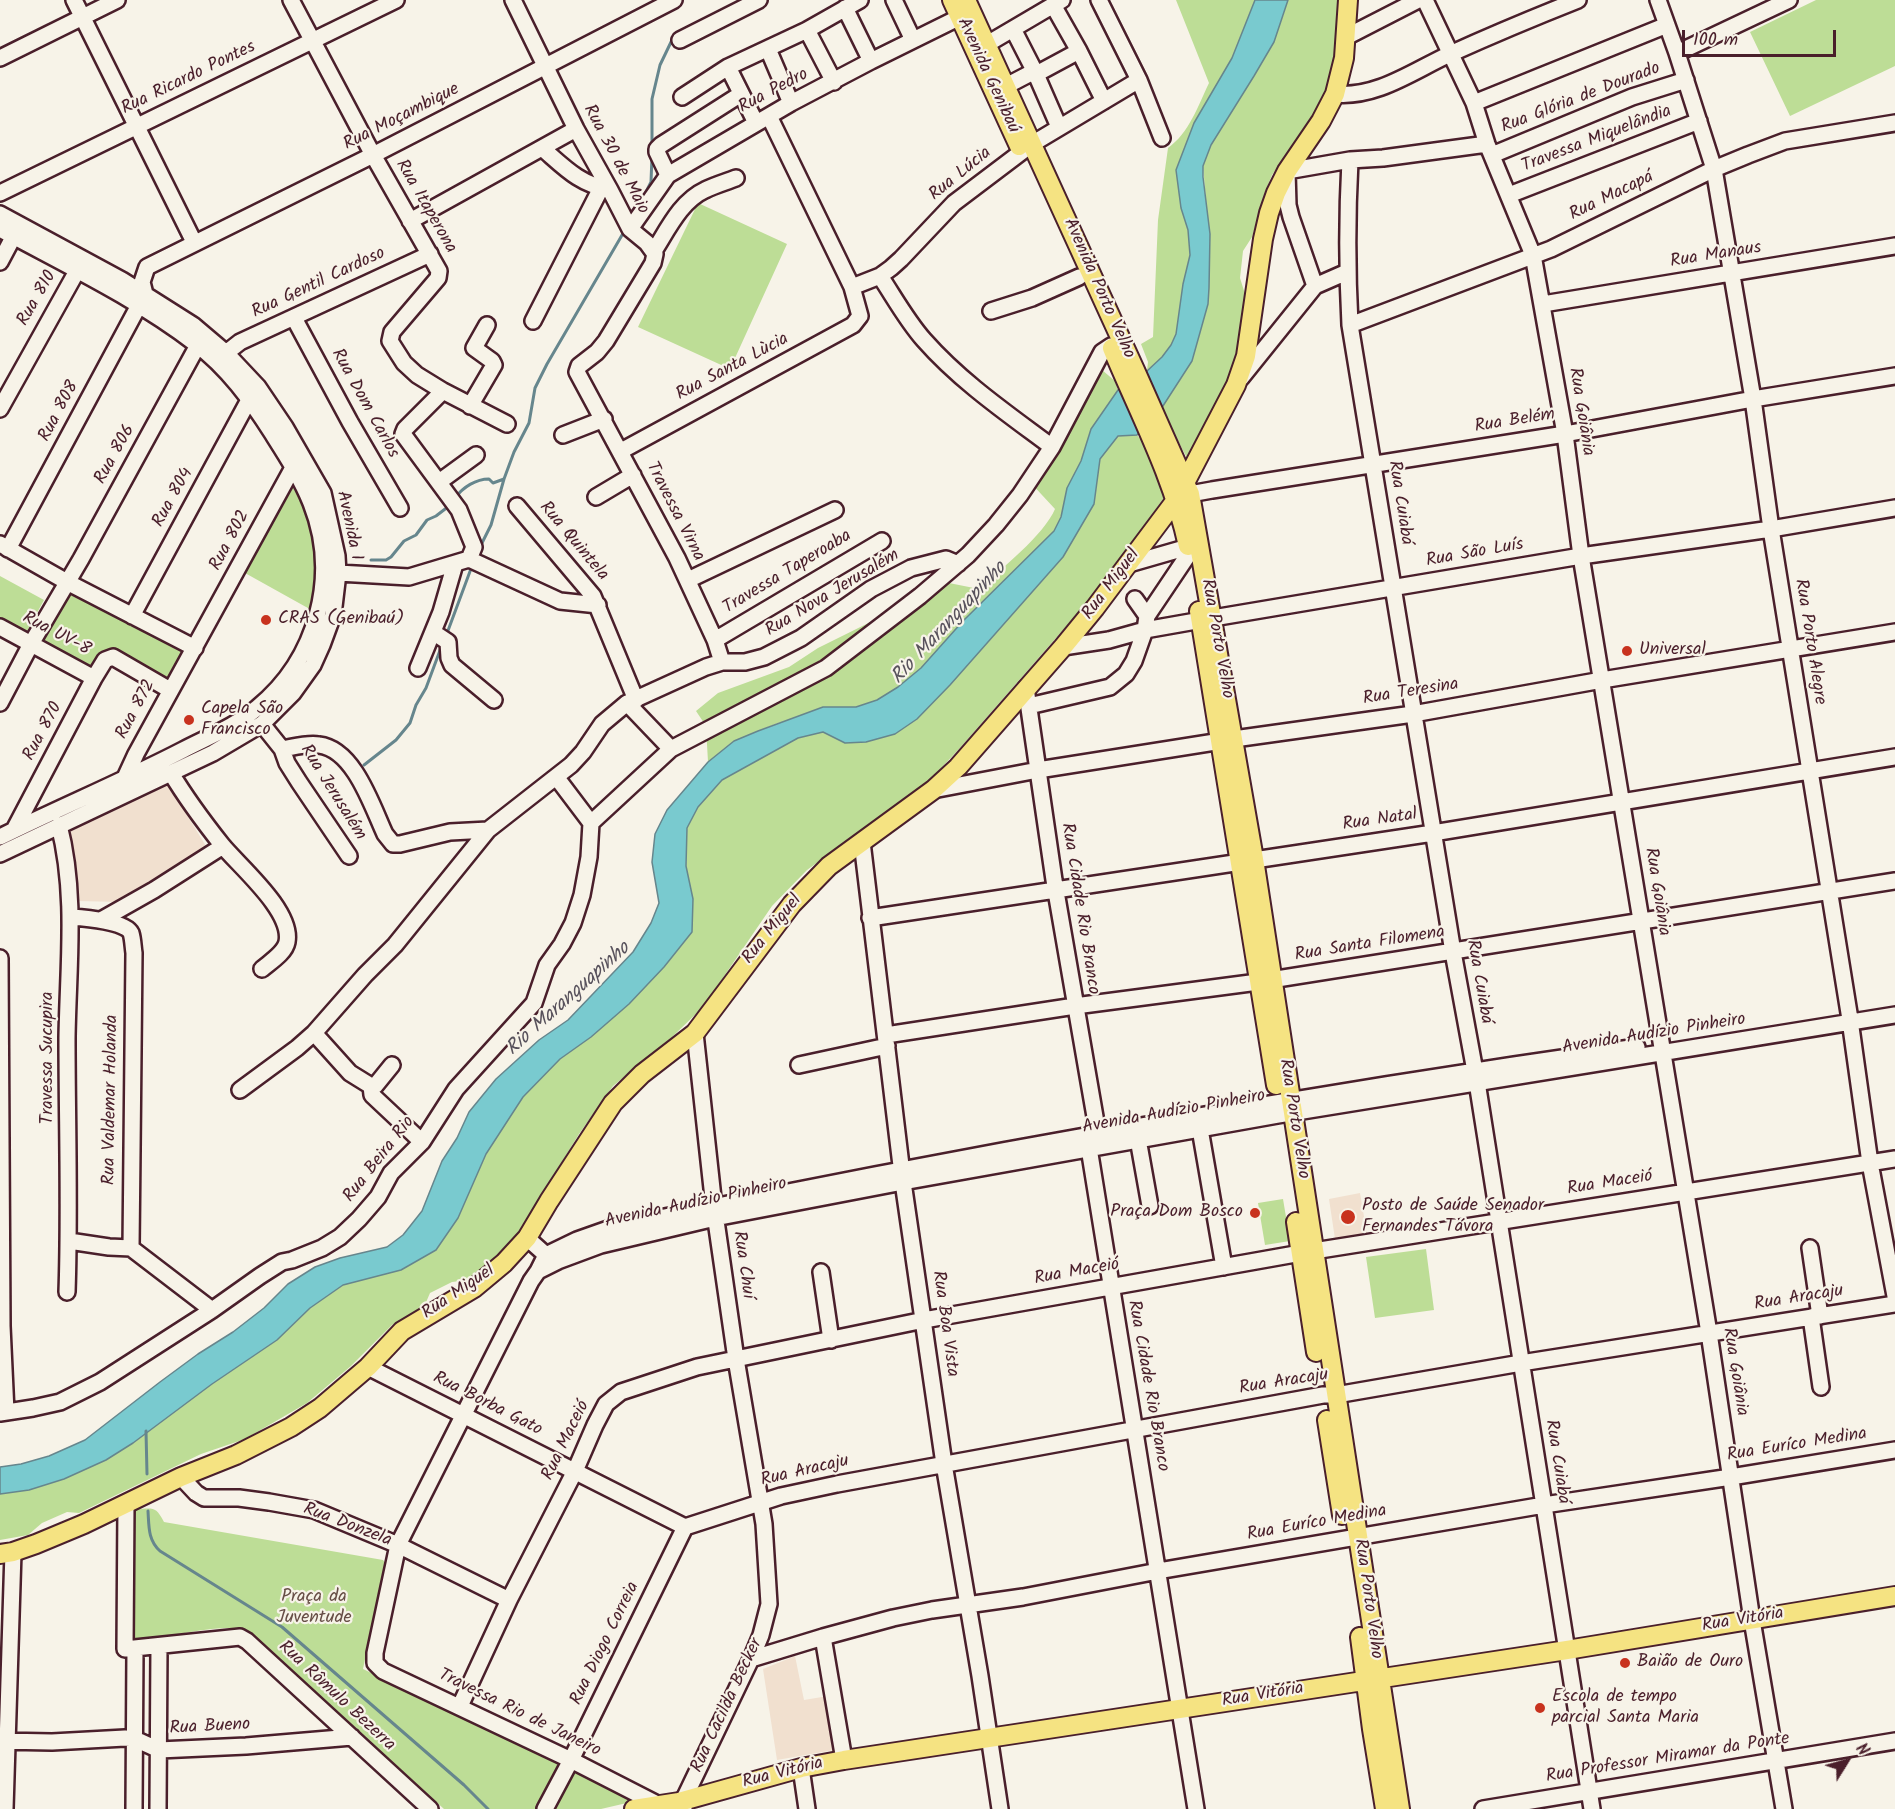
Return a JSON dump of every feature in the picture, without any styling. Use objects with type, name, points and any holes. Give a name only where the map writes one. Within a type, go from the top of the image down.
[{"type":"main road","name":"Avenida Genibaú","points":[[952,0],[963,9],[1027,148]]},
{"type":"main road","points":[[1236,385],[1246,356],[1267,222],[1276,193],[1287,171],[1322,121],[1335,94],[1344,58],[1348,0]]},
{"type":"main road","name":"Avenida Genibaú","points":[[981,47],[1006,86],[1027,148]]},
{"type":"main road","name":"Avenida Porto Velho","points":[[1027,148],[1079,277],[1111,346],[1131,378]]},
{"type":"main road","name":"Avenida Porto Velho","points":[[1027,148],[1158,437]]},
{"type":"main road","name":"Rua Miguel","points":[[126,1503],[181,1477],[236,1455],[291,1427],[320,1407],[368,1367],[402,1331],[474,1288],[504,1263],[527,1238],[613,1103],[642,1074],[695,1033],[792,904],[829,866],[933,790],[1028,697],[1063,647],[1184,492],[1236,385]]},
{"type":"main road","name":"Rua Porto Velho","points":[[1158,437],[1184,492],[1207,619],[1247,860],[1379,1727],[1388,1781],[1400,1809]]},
{"type":"main road","name":"Rua Porto Velho","points":[[1184,492],[1188,551],[1207,619]]},
{"type":"main road","points":[[6,1553],[84,1524],[126,1503]]},
{"type":"main road","name":"Rua Vitória","points":[[634,1809],[676,1805],[801,1768],[844,1760],[1567,1650],[1895,1596]]},
{"type":"main road","name":"Rua Porto Velho","points":[[1385,1809],[1388,1781]]},
{"type":"street","points":[[74,0],[194,242]]},
{"type":"street","points":[[0,58],[117,0]]},
{"type":"street","name":"Rua Itaperona","points":[[291,0],[311,41],[440,274],[390,335],[390,341],[409,369],[443,391]]},
{"type":"street","name":"Rua Ricardo Pontes","points":[[0,193],[396,0]]},
{"type":"street","name":"Rua 30 de Maio","points":[[513,0],[605,189],[630,229],[654,251]]},
{"type":"street","name":"Rua Moçambique","points":[[123,280],[194,242],[373,155],[674,0]]},
{"type":"street","points":[[680,40],[759,0]]},
{"type":"street","points":[[682,97],[729,67],[807,30],[861,0]]},
{"type":"street","points":[[894,0],[913,40]]},
{"type":"street","points":[[1099,0],[1139,80],[1162,138]]},
{"type":"street","points":[[1346,37],[1418,0]]},
{"type":"street","name":"Rua Goiânia","points":[[1425,0],[1474,103],[1533,255],[1543,304],[1565,434],[1581,556],[1709,1333],[1752,1620],[1784,1809]]},
{"type":"street","points":[[1335,94],[1375,91],[1450,54],[1578,0]]},
{"type":"street","name":"Rua Porto Alegre","points":[[1658,0],[1714,169],[1753,399],[1771,529],[1850,1018],[1870,1163],[1895,1296]]},
{"type":"street","points":[[1677,53],[1789,0]]},
{"type":"street","points":[[981,47],[1057,3],[1104,101]]},
{"type":"street","points":[[845,8],[871,61]]},
{"type":"street","name":"Rua Pedro","points":[[630,229],[668,175],[791,103],[913,40],[963,9]]},
{"type":"street","points":[[1474,103],[1667,25]]},
{"type":"street","points":[[1013,29],[1059,127]]},
{"type":"street","points":[[807,30],[834,82]]},
{"type":"street","points":[[768,49],[791,103]]},
{"type":"street","points":[[1006,86],[1035,72],[1040,72],[1079,51]]},
{"type":"street","points":[[729,67],[741,94],[763,120],[852,286],[880,276],[908,319],[940,357],[1052,447]]},
{"type":"street","name":"Rua Lúcia","points":[[880,276],[901,259],[954,203],[1027,148],[1139,80]]},
{"type":"street","name":"Rua Glória de Dourado","points":[[1287,171],[1350,160],[1490,149],[1632,97],[1686,80]]},
{"type":"street","points":[[668,175],[657,152],[661,145],[741,94]]},
{"type":"street","name":"Travessa Miquelândia","points":[[1509,195],[1699,121]]},
{"type":"street","name":"Rua Macapá","points":[[1350,325],[1551,249],[1714,169],[1785,141],[1895,123]]},
{"type":"street","points":[[410,221],[576,129]]},
{"type":"street","points":[[533,321],[605,189],[577,178],[542,148]]},
{"type":"street","name":"Rua Cuiabá","points":[[1350,160],[1347,226],[1350,325],[1413,714],[1476,1076],[1592,1809]]},
{"type":"street","points":[[1287,171],[1288,205],[1315,286]]},
{"type":"street","points":[[654,251],[677,214],[693,198],[705,190],[736,178]]},
{"type":"street","name":"Avenida I","points":[[0,214],[11,230],[76,271],[193,325],[226,353],[258,387],[297,460],[317,521],[324,573],[322,603],[306,646],[286,679],[256,709],[238,722],[59,825],[0,854]]},
{"type":"street","points":[[0,262],[11,230]]},
{"type":"street","name":"Avenida I","points":[[0,837],[124,788],[171,773],[213,753],[262,724],[293,693],[313,665],[333,615],[338,573],[335,545],[323,494],[250,398],[198,345],[142,300],[123,280],[11,230]]},
{"type":"street","name":"Rua Manaus","points":[[1543,304],[1895,246]]},
{"type":"street","name":"Travessa Virna","points":[[654,251],[655,258],[606,341],[597,352],[577,368],[577,372],[688,580],[715,640],[722,662]]},
{"type":"street","name":"Rua Gentil Cardoso","points":[[226,353],[240,342],[430,254]]},
{"type":"street","points":[[142,300],[142,282],[147,267]]},
{"type":"street","name":"Rua 810","points":[[0,409],[76,271]]},
{"type":"street","name":"Rua Miguel","points":[[1236,385],[1315,286],[1347,272]]},
{"type":"street","points":[[991,311],[1032,298],[1079,277]]},
{"type":"street","name":"Rua Santa Lùcia","points":[[621,451],[853,325],[860,316],[852,286]]},
{"type":"street","name":"Rua 808","points":[[4,546],[142,300]]},
{"type":"street","name":"Rua Dom Carlos","points":[[294,318],[400,508]]},
{"type":"street","points":[[471,406],[494,365],[474,348],[487,326]]},
{"type":"street","name":"Rua 806","points":[[0,703],[198,345]]},
{"type":"street","points":[[557,778],[591,823],[671,749],[826,668],[958,564],[996,525],[1020,495],[1052,447],[1102,352],[1111,346]]},
{"type":"street","name":"Rua Belém","points":[[1184,492],[1565,434],[1753,399],[1895,376]]},
{"type":"street","points":[[418,668],[439,636],[449,587],[472,555],[473,545],[462,516],[403,434],[405,429],[443,391],[507,424]]},
{"type":"street","name":"Rua 804","points":[[132,616],[250,398]]},
{"type":"street","points":[[563,435],[604,419]]},
{"type":"street","points":[[439,482],[476,455]]},
{"type":"street","name":"Rua 802","points":[[195,648],[297,460]]},
{"type":"street","points":[[596,497],[633,475]]},
{"type":"street","name":"Rua Quintela","points":[[517,506],[586,586],[598,605],[631,701]]},
{"type":"street","name":"Rua São Luís","points":[[1063,647],[1109,640],[1146,623],[1207,619],[1581,556],[1771,529],[1895,508]]},
{"type":"street","points":[[688,580],[835,510]]},
{"type":"street","name":"Travessa Taperoaba","points":[[715,640],[882,541]]},
{"type":"street","points":[[4,546],[67,582],[195,648]]},
{"type":"street","points":[[1129,564],[1188,551]]},
{"type":"street","points":[[1028,697],[1110,687],[1129,670],[1146,623],[1188,551]]},
{"type":"street","name":"Rua Nova Jerusalém","points":[[240,1090],[314,1033],[364,975],[395,945],[488,830],[557,778],[578,758],[602,724],[631,701],[684,676],[722,662],[745,662],[764,657],[801,638],[871,589],[911,568],[946,560],[958,564]]},
{"type":"street","points":[[338,573],[409,577],[468,561]]},
{"type":"street","name":"Rua Quintela","points":[[468,561],[560,601],[598,605]]},
{"type":"street","points":[[1135,600],[1146,623]]},
{"type":"street","name":"Rua UV-8","points":[[0,627],[94,678]]},
{"type":"street","name":"Rua Teresina","points":[[933,790],[1038,770],[1227,740],[1413,714],[1602,680],[1895,632]]},
{"type":"street","points":[[439,636],[449,645],[449,658],[452,665],[494,699]]},
{"type":"street","name":"Rua 872","points":[[124,788],[136,754],[195,648]]},
{"type":"street","name":"Rua UV-8","points":[[113,657],[170,690]]},
{"type":"street","name":"Rua 870","points":[[14,830],[94,678],[105,660],[113,657]]},
{"type":"street","name":"Rua Cidade Rio Branco","points":[[1028,697],[1053,880],[1098,1134]]},
{"type":"street","points":[[631,701],[671,749]]},
{"type":"street","points":[[262,724],[282,749],[316,744],[327,746],[342,756],[353,768],[385,834],[393,844],[450,832],[488,830]]},
{"type":"street","name":"Rua Jerusalém","points":[[282,749],[298,782],[349,856]]},
{"type":"street","name":"Rua Natal","points":[[870,918],[1433,833],[1895,757]]},
{"type":"street","points":[[171,773],[188,801],[223,846],[269,897],[282,917],[287,941],[285,948],[262,969]]},
{"type":"street","name":"Rua Beira Rio","points":[[3,1412],[60,1402],[100,1382],[282,1262],[322,1248],[340,1237],[359,1219],[378,1197],[391,1173],[422,1142],[456,1089],[534,1003],[547,965],[573,923],[582,895],[589,857],[591,823]]},
{"type":"street","name":"Travessa Sucupira","points":[[59,825],[67,869],[70,917],[67,1038],[69,1241],[67,1292]]},
{"type":"street","name":"Rua Boa Vista","points":[[862,842],[903,1175],[944,1464],[1000,1809]]},
{"type":"street","points":[[70,917],[101,920],[154,890],[223,846]]},
{"type":"street","name":"Rua Santa Filomena","points":[[799,1065],[886,1040],[1075,1006],[1265,981],[1895,881]]},
{"type":"street","name":"Rua Valdemar Holanda","points":[[101,920],[128,929],[132,934],[134,953],[131,1248]]},
{"type":"street","points":[[0,958],[3,1412]]},
{"type":"street","name":"Avenida Audízio Pinheiro","points":[[1850,1018],[1895,1005]]},
{"type":"street","name":"Avenida Audízio Pinheiro","points":[[546,1255],[577,1240],[611,1228],[715,1212],[1098,1134],[1285,1107],[1850,1018],[1895,1015]]},
{"type":"street","points":[[314,1033],[350,1073],[371,1086],[375,1086],[392,1065]]},
{"type":"street","name":"Rua Chuí","points":[[695,1033],[715,1212],[760,1502]]},
{"type":"street","points":[[371,1086],[372,1095],[422,1142]]},
{"type":"street","name":"Avenida Audízio Pinheiro","points":[[903,1175],[1200,1129],[1285,1107]]},
{"type":"street","points":[[1200,1129],[1224,1267]]},
{"type":"street","points":[[1089,1148],[1098,1134]]},
{"type":"street","points":[[1138,1139],[1150,1206]]},
{"type":"street","name":"Rua Cidade Rio Branco","points":[[1089,1148],[1196,1809]]},
{"type":"street","name":"Rua Maceió","points":[[460,1706],[509,1600],[575,1471],[594,1425],[606,1404],[621,1392],[697,1367],[924,1320],[1307,1252],[1895,1159]]},
{"type":"street","name":"Avenida Audízio Pinheiro","points":[[538,1271],[601,1245],[715,1212]]},
{"type":"street","points":[[398,1545],[546,1255],[527,1238]]},
{"type":"street","points":[[69,1241],[131,1248],[212,1310]]},
{"type":"street","points":[[1810,1248],[1821,1387]]},
{"type":"street","points":[[821,1272],[831,1340]]},
{"type":"street","name":"Rua Aracaju","points":[[685,1527],[760,1502],[944,1464],[1330,1395],[1895,1304]]},
{"type":"street","name":"Rua Borba Gato","points":[[368,1367],[685,1527]]},
{"type":"street","name":"Rua Euríco Medina","points":[[751,1659],[893,1618],[967,1604],[1023,1597],[1158,1570],[1544,1505],[1895,1450]]},
{"type":"street","name":"Rua Donzela","points":[[181,1477],[196,1494],[204,1498],[239,1498],[314,1510],[398,1545],[509,1600]]},
{"type":"street","name":"Rua Cacilda Becker","points":[[676,1805],[761,1635],[769,1604],[768,1562],[760,1502]]},
{"type":"street","points":[[126,1503],[125,1649],[135,1648],[134,1809]]},
{"type":"street","name":"Rua Diogo Correia","points":[[545,1809],[685,1527]]},
{"type":"street","name":"Travessa Rio de Janeiro","points":[[398,1545],[375,1653],[375,1663],[378,1667],[571,1760],[676,1805]]},
{"type":"street","points":[[5,1809],[3,1741],[6,1553]]},
{"type":"street","name":"Rua Rômulo Bezerra","points":[[135,1648],[240,1637],[248,1641],[430,1809]]},
{"type":"street","points":[[823,1637],[844,1760]]},
{"type":"street","points":[[158,1809],[159,1646]]},
{"type":"street","name":"Rua Bueno","points":[[3,1741],[135,1739],[159,1750],[246,1746],[352,1737]]},
{"type":"street","name":"Rua Professor Miramar da Ponte","points":[[1483,1809],[1895,1742]]},
{"type":"street","points":[[801,1768],[807,1809]]},
{"type":"shaded area","points":[[168,784],[209,851],[121,902],[77,901],[76,860],[69,831]]},
{"type":"shaded area","name":"Posto de Saúde Senador Fernandes Távora","points":[[1360,1193],[1367,1234],[1335,1239],[1329,1199]]},
{"type":"shaded area","points":[[795,1656],[804,1700],[828,1696],[834,1750],[777,1760],[763,1669]]},
{"type":"green space","points":[[1176,0],[1255,0],[1222,78],[1181,208],[1188,230],[1190,255],[1183,284],[1176,334],[1162,357],[1147,371],[1148,362],[1141,344],[1153,337],[1158,220],[1168,148],[1182,135],[1209,83]]},
{"type":"green space","points":[[1288,0],[1340,0],[1335,56],[1327,89],[1317,108],[1272,175],[1252,237],[1243,251],[1240,278],[1245,294],[1243,330],[1235,362],[1221,396],[1187,458],[1161,409],[1192,361],[1208,304],[1210,247],[1203,166],[1211,145],[1254,76],[1283,16]]},
{"type":"green space","points":[[1816,0],[1895,0],[1895,66],[1790,116],[1750,32]]},
{"type":"green space","points":[[698,203],[787,244],[730,369],[638,327]]},
{"type":"green space","points":[[1095,364],[1115,381],[1118,390],[1091,429],[1081,461],[1067,488],[1061,517],[1055,531],[963,621],[921,668],[898,687],[877,700],[856,707],[841,707],[778,723],[734,741],[708,762],[706,726],[696,711],[718,693],[789,667],[818,648],[949,583],[979,589],[1042,530],[1055,509],[1029,481]]},
{"type":"green space","points":[[1137,435],[1144,444],[1166,495],[1097,591],[927,783],[807,870],[772,906],[703,1007],[671,1038],[613,1086],[579,1134],[517,1235],[496,1259],[468,1280],[452,1282],[430,1293],[424,1307],[392,1325],[351,1366],[307,1403],[245,1439],[201,1454],[79,1513],[67,1512],[42,1523],[28,1535],[0,1540],[0,1494],[29,1490],[64,1479],[106,1460],[277,1340],[310,1308],[343,1285],[401,1270],[458,1218],[486,1154],[523,1097],[560,1059],[591,1037],[629,1004],[693,899],[686,866],[687,828],[698,807],[722,780],[798,738],[823,732],[845,743],[950,685],[1063,557],[1094,504],[1100,459],[1118,436]]},
{"type":"green space","points":[[295,486],[312,527],[320,577],[315,612],[245,573],[291,487]]},
{"type":"green space","points":[[0,576],[44,600],[26,633],[0,618]]},
{"type":"green space","points":[[75,591],[185,653],[173,684],[112,654],[91,670],[41,645],[39,636],[69,594]]},
{"type":"green space","points":[[1283,1199],[1290,1241],[1265,1245],[1258,1203]]},
{"type":"green space","points":[[1426,1249],[1434,1310],[1375,1318],[1366,1257]]},
{"type":"green space","name":"Praça da Juventude","points":[[133,1510],[156,1510],[164,1522],[383,1560],[385,1563],[363,1669],[556,1761],[557,1767],[535,1809],[444,1809],[252,1633],[227,1628],[132,1639]]},
{"type":"green space","points":[[576,1770],[631,1802],[601,1809],[552,1809],[573,1771]]},
{"type":"water","name":"Rio Maranguapinho","points":[[1255,0],[1288,0],[1274,42],[1211,145],[1203,166],[1210,234],[1209,288],[1208,304],[1192,361],[1161,409],[1137,435],[1118,436],[1100,459],[1094,504],[1063,557],[950,685],[917,719],[895,734],[866,742],[845,743],[823,732],[798,738],[722,780],[698,807],[687,828],[686,866],[693,899],[692,932],[664,967],[629,1004],[591,1037],[560,1059],[523,1097],[486,1154],[458,1218],[436,1250],[401,1270],[343,1285],[310,1308],[277,1340],[106,1460],[64,1479],[29,1490],[0,1494],[0,1467],[49,1456],[85,1440],[198,1354],[233,1332],[264,1308],[288,1284],[315,1267],[340,1258],[387,1247],[403,1235],[422,1211],[442,1161],[457,1138],[469,1112],[496,1079],[539,1040],[568,1020],[633,952],[651,923],[659,903],[652,862],[655,834],[667,810],[708,762],[734,741],[758,731],[823,707],[856,707],[877,700],[898,687],[921,668],[963,621],[1054,531],[1061,517],[1067,488],[1081,461],[1091,429],[1118,390],[1147,371],[1162,357],[1176,334],[1183,284],[1190,255],[1188,230],[1181,208],[1176,170],[1194,123],[1232,58]]},
{"type":"waterway","points":[[688,28],[700,21]]},
{"type":"waterway","points":[[652,146],[652,99],[660,65],[675,38]]},
{"type":"waterway","points":[[643,198],[651,182],[652,156]]},
{"type":"waterway","points":[[479,549],[491,525],[514,452],[529,423],[535,388],[625,230]]},
{"type":"waterway","points":[[455,498],[462,490],[475,482],[489,479],[493,483],[504,479]]},
{"type":"waterway","points":[[371,560],[386,560],[391,557],[404,541],[416,535],[427,520],[449,506]]},
{"type":"waterway","points":[[446,636],[472,566]]},
{"type":"waterway","points":[[364,765],[396,740],[410,723],[442,645]]},
{"type":"waterway","points":[[146,1431],[147,1474]]},
{"type":"waterway","points":[[148,1511],[151,1538],[160,1551],[282,1627],[464,1785],[488,1809]]},
{"type":"place","name":"CRAS (Genibaú)","points":[[266,620]]},
{"type":"place","name":"Universal","points":[[1627,651]]},
{"type":"place","name":"Capela São Francisco","points":[[189,720]]},
{"type":"place","name":"Praça Dom Bosco","points":[[1255,1213]]},
{"type":"place","name":"Posto de Saúde Senador Fernandes Távora","points":[[1348,1217]]},
{"type":"place","name":"Baião de Ouro","points":[[1625,1663]]},
{"type":"place","name":"Escola de tempo parcial Santa Maria","points":[[1540,1708]]}]
